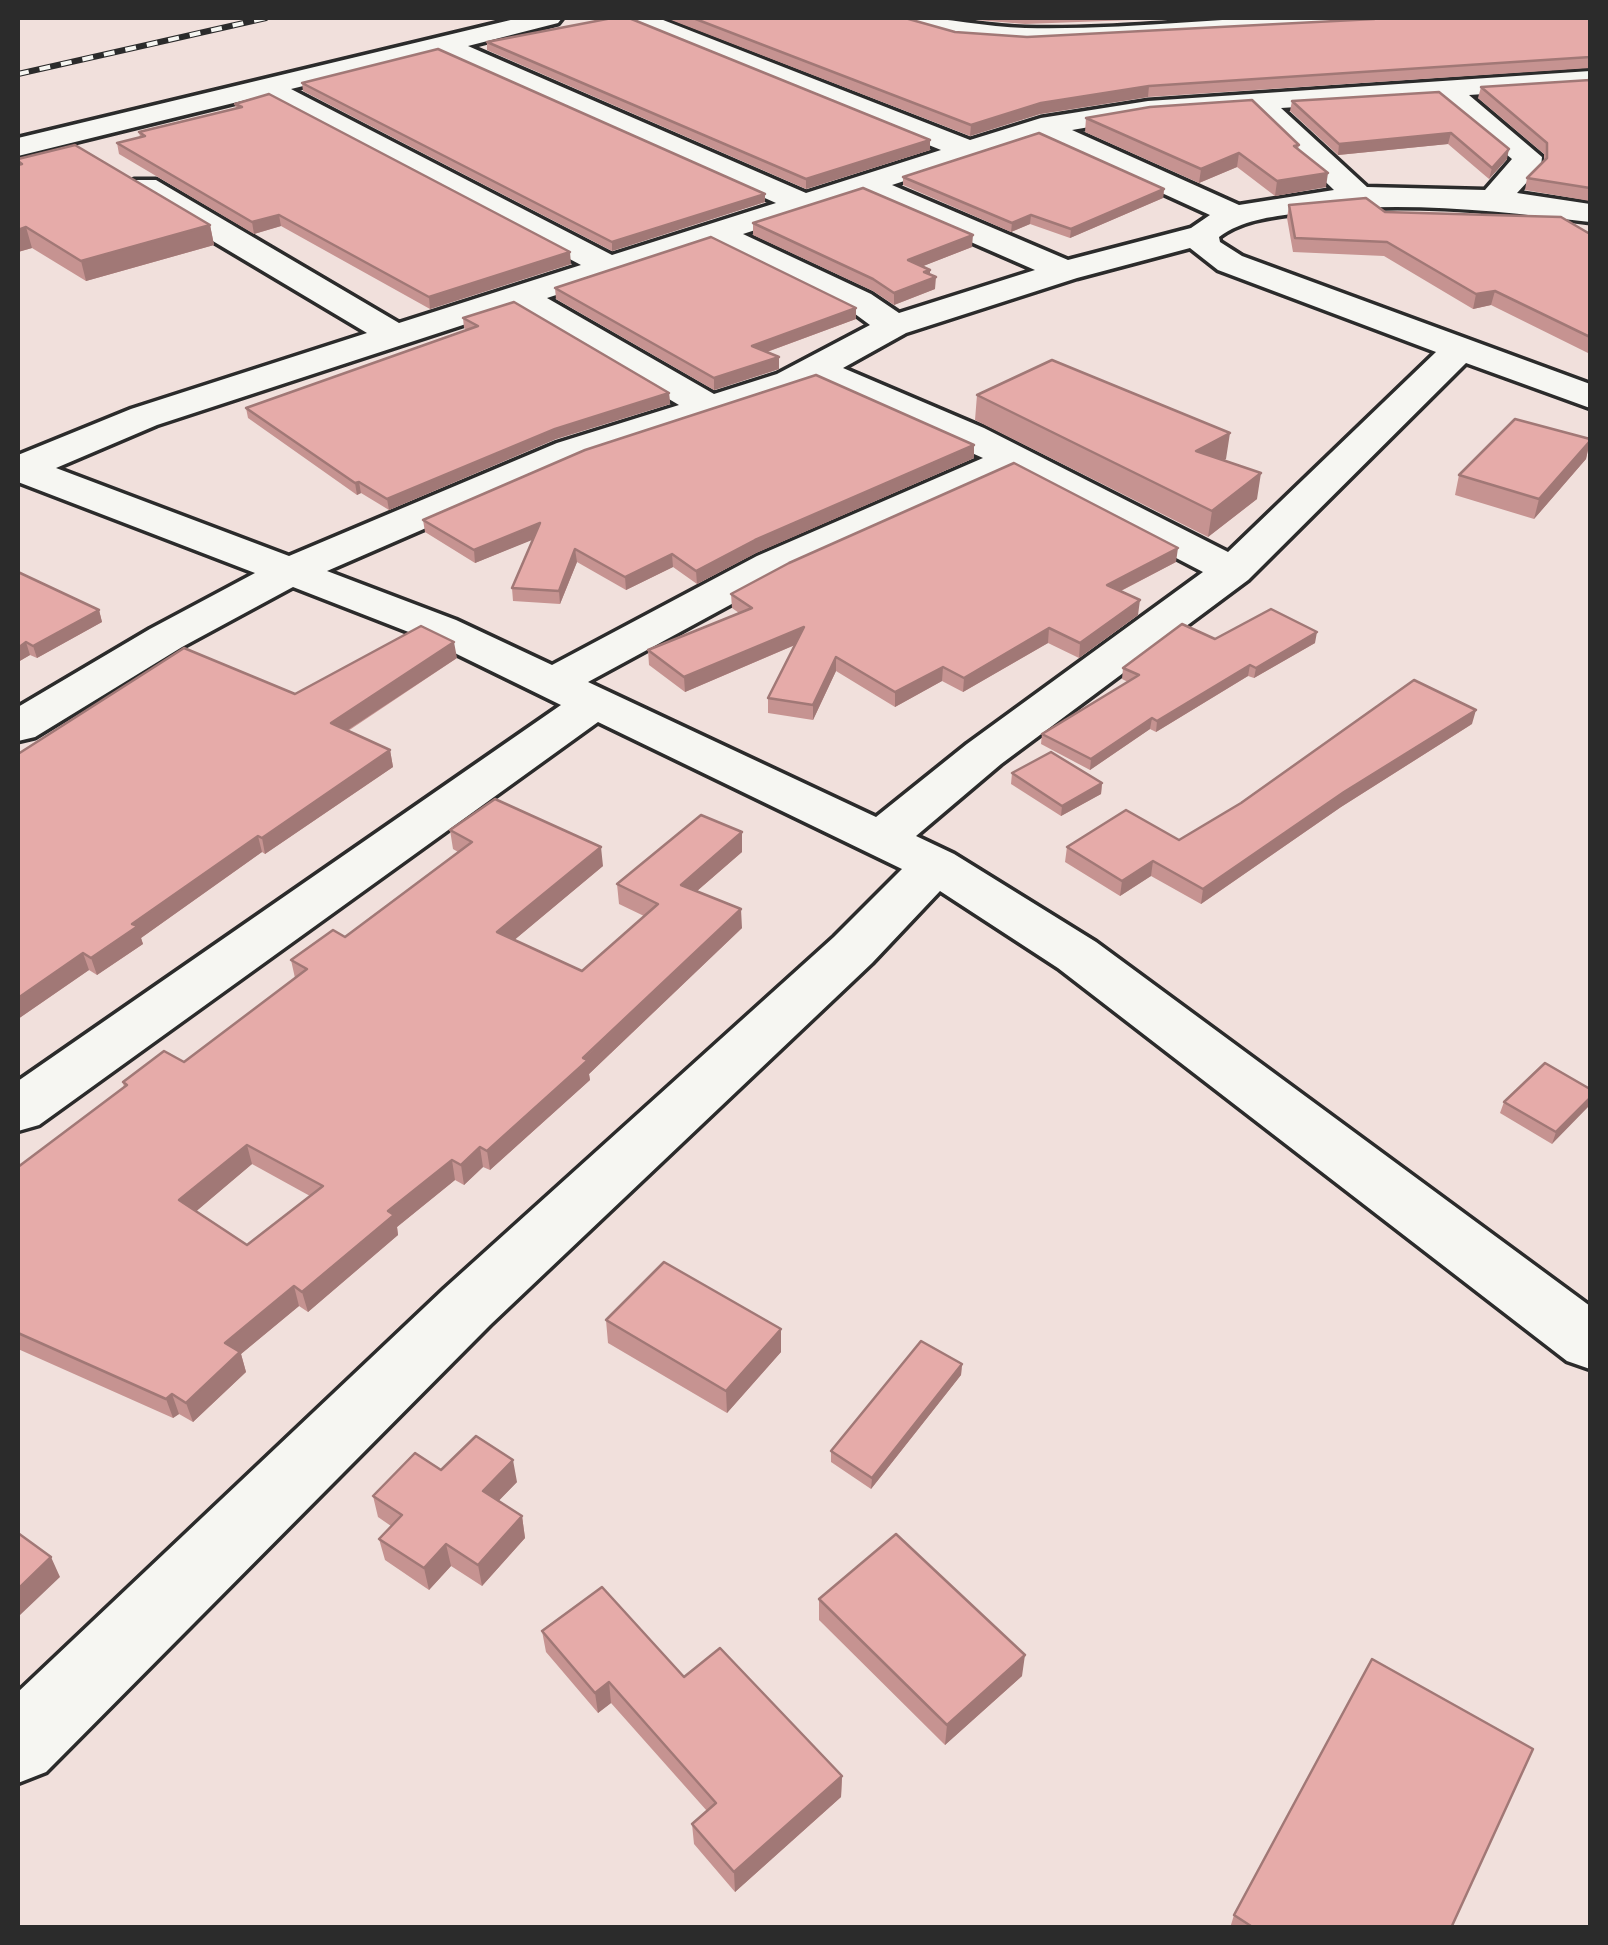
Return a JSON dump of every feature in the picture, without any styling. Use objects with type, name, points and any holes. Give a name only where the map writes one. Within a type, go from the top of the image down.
[{"type":"street","points":[[18,147],[548,18]]},
{"type":"street","points":[[637,18],[968,150]]},
{"type":"street","points":[[908,18],[955,31],[1026,36],[1372,18]]},
{"type":"street","points":[[442,44],[804,204]]},
{"type":"street","points":[[19,469],[144,417],[1041,126],[1118,112],[1590,78]]},
{"type":"street","points":[[266,86],[610,266]]},
{"type":"street","points":[[1444,88],[1527,157],[1526,167],[1495,198]]},
{"type":"street","points":[[1257,101],[1357,195]]},
{"type":"street","points":[[1041,126],[1236,214]]},
{"type":"street","points":[[60,136],[396,336]]},
{"type":"street","points":[[864,184],[1065,271]]},
{"type":"street","points":[[18,726],[166,638],[289,572],[571,451],[818,370],[894,326],[1065,271],[1202,235],[1210,226],[1236,214],[1357,195],[1495,198],[1590,213]]},
{"type":"street","points":[[715,233],[859,301],[894,326]]},
{"type":"street","points":[[1202,235],[1205,247],[1230,263],[1590,397]]},
{"type":"street","points":[[522,297],[710,407]]},
{"type":"street","points":[[18,1745],[467,1307],[853,950],[909,851],[984,754],[1234,571],[1462,348]]},
{"type":"street","points":[[818,370],[1015,458],[1234,571]]},
{"type":"street","points":[[18,1110],[573,694],[646,628],[772,565],[1015,458]]},
{"type":"street","points":[[19,469],[440,629],[909,851],[1078,955],[1590,1342]]},
{"type":"building","points":[[629,18],[930,140],[806,179],[487,42]]},
{"type":"building","points":[[693,18],[905,18],[955,32],[1027,37],[1377,18],[1590,18],[1590,57],[1149,86],[1041,103],[971,125]]},
{"type":"building","points":[[438,49],[765,194],[612,242],[302,83]]},
{"type":"building","points":[[1590,80],[1590,188],[1527,178],[1547,158],[1547,143],[1481,87]]},
{"type":"building","points":[[1439,92],[1509,149],[1492,168],[1451,133],[1339,144],[1292,101]]},
{"type":"building","points":[[269,94],[570,252],[429,297],[279,215],[252,222],[117,143],[145,136],[139,132],[242,107],[235,104]]},
{"type":"building","points":[[1252,100],[1299,145],[1294,146],[1328,173],[1277,181],[1239,153],[1201,169],[1086,118],[1150,107]]},
{"type":"building","points":[[1039,133],[1164,189],[1071,229],[1031,215],[1012,223],[903,177]]},
{"type":"building","points":[[75,145],[210,225],[81,261],[26,227],[18,230],[18,165],[22,164],[18,159]]},
{"type":"building","points":[[863,188],[973,235],[908,260],[936,277],[894,293],[873,279],[753,223]]},
{"type":"building","points":[[1366,198],[1385,212],[1561,217],[1590,234],[1590,337],[1495,291],[1476,294],[1387,242],[1295,238],[1289,205]]},
{"type":"building","points":[[711,237],[856,308],[752,346],[779,357],[714,378],[555,288]]},
{"type":"building","points":[[514,302],[669,393],[555,429],[387,499],[355,483],[246,408],[478,326],[463,318]]},
{"type":"building","points":[[1052,360],[1230,433],[1196,451],[1261,473],[1212,511],[977,395]]},
{"type":"building","points":[[816,375],[974,445],[755,540],[696,571],[672,554],[625,577],[575,549],[559,591],[512,588],[540,523],[474,550],[423,520],[585,450]]},
{"type":"building","points":[[1515,419],[1590,439],[1539,499],[1459,475]]},
{"type":"building","points":[[1014,463],[1178,548],[1107,585],[1140,600],[1080,643],[1049,628],[964,678],[943,667],[895,692],[836,657],[813,705],[768,698],[804,627],[684,677],[648,650],[752,608],[731,594],[789,563]]},
{"type":"building","points":[[18,572],[99,610],[33,646],[26,642],[18,648]]},
{"type":"building","points":[[1271,609],[1317,632],[1256,668],[1250,665],[1157,721],[1152,718],[1091,759],[1042,734],[1139,675],[1123,668],[1182,624],[1215,639]]},
{"type":"building","points":[[421,626],[454,642],[331,723],[390,750],[262,838],[258,836],[132,924],[138,926],[91,958],[83,953],[18,998],[18,754],[184,648],[295,694]]},
{"type":"building","points":[[1414,680],[1476,710],[1344,792],[1203,889],[1153,861],[1122,881],[1067,847],[1126,810],[1179,840],[1241,803]]},
{"type":"building","points":[[1051,752],[1102,783],[1062,806],[1012,773]]},
{"type":"building","points":[[495,799],[601,847],[497,932],[582,971],[658,904],[617,884],[701,815],[742,832],[681,885],[741,909],[583,1058],[588,1060],[487,1151],[480,1147],[461,1165],[452,1160],[388,1211],[394,1215],[302,1292],[294,1286],[225,1343],[240,1352],[186,1403],[172,1394],[166,1399],[18,1333],[18,1167],[127,1085],[123,1082],[164,1051],[184,1062],[307,969],[291,960],[333,930],[345,937],[472,842],[450,830]],"holes":[[[247,1145],[323,1186],[247,1245],[179,1200]]]},
{"type":"building","points":[[1545,1063],[1590,1089],[1590,1098],[1556,1132],[1504,1102]]},
{"type":"building","points":[[664,1262],[781,1329],[726,1391],[606,1320]]},
{"type":"building","points":[[921,1341],[962,1364],[872,1478],[831,1451]]},
{"type":"building","points":[[476,1436],[513,1460],[483,1491],[522,1516],[478,1565],[446,1544],[424,1568],[379,1539],[402,1515],[373,1496],[415,1453],[441,1470]]},
{"type":"building","points":[[18,1533],[51,1557],[18,1589]]},
{"type":"building","points":[[896,1534],[1025,1655],[947,1725],[819,1599]]},
{"type":"building","points":[[602,1587],[684,1677],[720,1648],[842,1776],[734,1872],[692,1824],[716,1803],[609,1682],[595,1693],[542,1631]]},
{"type":"building","points":[[1372,1659],[1533,1749],[1451,1928],[1254,1928],[1234,1915]]},
{"type":"railway","points":[[18,74],[266,18]]}]
